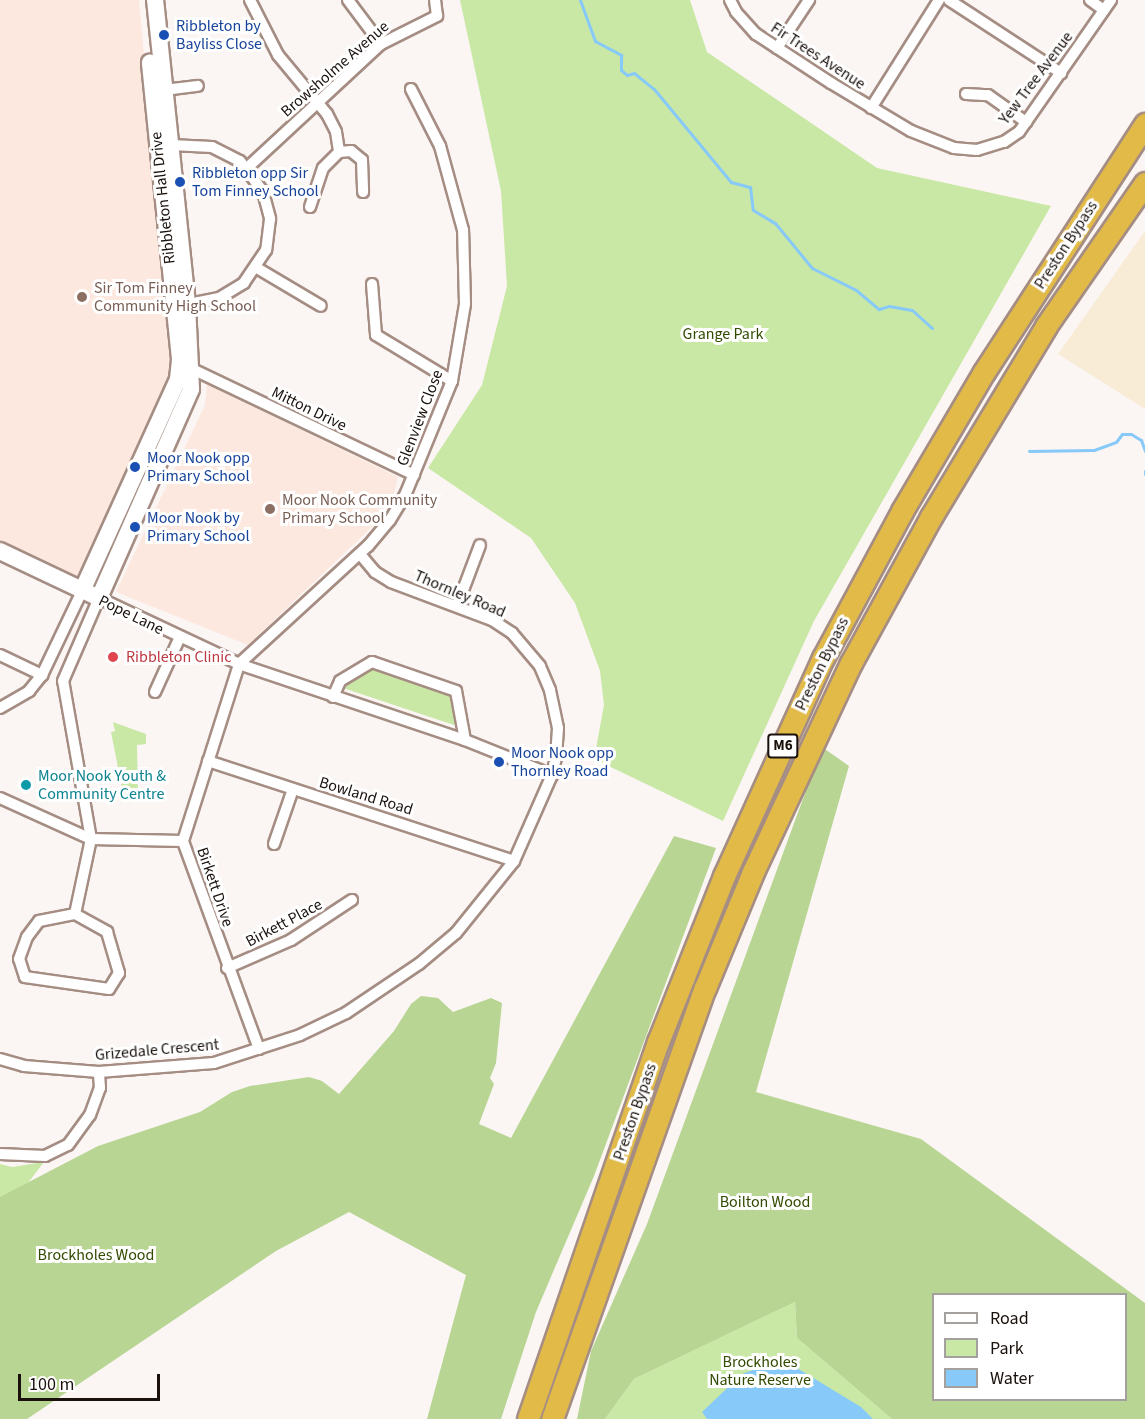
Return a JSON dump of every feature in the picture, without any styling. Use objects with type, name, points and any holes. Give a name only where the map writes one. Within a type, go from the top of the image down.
[{"type":"highway","name":"Preston Bypass","points":[[528,1419],[658,1042],[724,876],[823,658],[902,511],[984,372],[1145,123]]},
{"type":"highway","name":"Preston Bypass","points":[[552,1419],[705,987],[753,872],[851,663],[931,517],[1046,326],[1145,183]]},
{"type":"street","name":"Ribbleton Hall Drive","points":[[99,598],[191,389],[186,369],[164,145],[144,0]]},
{"type":"street","name":"Ribbleton Hall Drive","points":[[155,0],[164,90],[164,145]]},
{"type":"street","points":[[250,0],[278,55],[317,103],[336,132],[339,152]]},
{"type":"street","points":[[348,0],[381,44]]},
{"type":"street","name":"Browsholme Avenue","points":[[247,168],[381,44],[401,31],[437,16],[435,0]]},
{"type":"street","name":"Fir Trees Avenue","points":[[730,0],[736,12],[756,34],[871,108]]},
{"type":"street","points":[[777,48],[809,0]]},
{"type":"street","points":[[871,108],[939,0]]},
{"type":"street","points":[[949,0],[1061,73]]},
{"type":"street","points":[[1090,0],[1108,5]]},
{"type":"street","name":"Yew Tree Avenue","points":[[871,108],[911,131],[954,148],[977,150],[1004,142],[1026,122],[1108,5]]},
{"type":"street","points":[[164,90],[198,86]]},
{"type":"street","name":"Glenview Close","points":[[239,664],[360,554],[390,520],[414,475],[452,381],[465,304],[463,230],[441,146],[411,89]]},
{"type":"street","points":[[966,94],[988,95],[1026,122]]},
{"type":"street","points":[[164,145],[212,147],[247,168],[263,192],[270,219],[268,240],[257,268],[228,294],[181,305]]},
{"type":"street","points":[[310,207],[323,168],[339,152],[351,151],[362,160],[363,192]]},
{"type":"street","points":[[257,268],[321,306]]},
{"type":"street","points":[[372,284],[376,335],[452,381]]},
{"type":"street","name":"Ribbleton Hall Drive","points":[[82,591],[186,369]]},
{"type":"street","name":"Mitton Drive","points":[[186,369],[414,475]]},
{"type":"street","points":[[457,606],[480,545]]},
{"type":"street","name":"Pope Lane","points":[[0,551],[179,639],[239,664],[465,740],[552,775]]},
{"type":"street","name":"Thornley Road","points":[[360,554],[375,572],[391,582],[457,606],[512,633],[540,666],[550,690],[558,728],[552,775]]},
{"type":"street","points":[[0,708],[29,691],[42,675],[82,591]]},
{"type":"street","points":[[75,914],[91,839],[63,681],[99,598]]},
{"type":"street","points":[[155,692],[179,639]]},
{"type":"street","points":[[0,656],[42,675]]},
{"type":"street","points":[[333,697],[340,681],[372,662],[456,691],[465,740]]},
{"type":"street","name":"Birkett Drive","points":[[239,664],[183,841],[227,968],[259,1049]]},
{"type":"street","name":"Bowland Road","points":[[208,761],[514,861]]},
{"type":"street","name":"Grizedale Crescent","points":[[0,1059],[24,1066],[99,1072],[214,1063],[259,1049],[346,1012],[419,964],[456,933],[514,861],[552,775]]},
{"type":"street","points":[[274,844],[293,789]]},
{"type":"street","points":[[0,800],[91,839],[183,841]]},
{"type":"street","name":"Birkett Place","points":[[227,968],[291,940],[352,900]]},
{"type":"street","points":[[75,914],[107,932],[119,973],[109,989],[25,977],[19,959],[27,936],[39,921],[75,914]]},
{"type":"street","points":[[0,1154],[45,1156],[68,1145],[90,1115],[100,1088],[99,1072]]},
{"type":"shaded area","name":"Sir Tom Finney Community High School","points":[[0,0],[139,0],[171,356],[169,380],[78,577],[0,540]]},
{"type":"shaded area","points":[[1145,231],[1145,409],[1058,354]]},
{"type":"shaded area","name":"Moor Nook Community Primary School","points":[[207,384],[398,477],[394,494],[375,524],[248,645],[116,592],[205,405]]},
{"type":"green space","name":"Grange Park","points":[[460,0],[690,0],[707,52],[877,168],[1051,206],[814,621],[723,821],[594,759],[604,705],[600,671],[575,603],[531,538],[428,468],[482,385],[507,286],[501,191]]},
{"type":"green space","points":[[366,666],[450,693],[460,727],[343,688]]},
{"type":"green space","points":[[113,722],[146,734],[146,744],[137,745],[138,795],[123,793],[111,732],[115,731]]},
{"type":"green space","name":"Boilton Wood","points":[[822,747],[849,766],[756,1092],[921,1139],[1145,1303],[1145,1419],[892,1419],[797,1338],[795,1302],[634,1379],[605,1419],[577,1419],[591,1351],[647,1224]]},
{"type":"green space","name":"Brockholes Wood","points":[[674,836],[716,848],[594,1176],[536,1312],[501,1419],[427,1419],[466,1275],[349,1212],[276,1251],[27,1419],[0,1419],[0,1197],[98,1146],[200,1112],[232,1092],[250,1086],[309,1077],[322,1081],[339,1094],[394,1031],[411,1004],[421,996],[438,998],[453,1012],[491,998],[502,1003],[496,1063],[490,1078],[494,1084],[479,1124],[511,1138]]},
{"type":"green space","points":[[44,1162],[28,1183],[0,1198],[0,1164],[12,1167]]},
{"type":"green space","name":"Brockholes Nature Reserve","points":[[795,1302],[797,1338],[892,1419],[605,1419],[634,1379]]},
{"type":"water","points":[[782,1359],[861,1407],[873,1419],[707,1419],[702,1412],[742,1374]]},
{"type":"waterway","points":[[580,0],[595,41],[621,55],[621,70],[627,75],[634,73],[654,89],[731,182],[750,187],[753,210],[775,223],[812,268],[856,290],[879,309],[889,306],[912,310],[932,328]]},
{"type":"waterway","points":[[1029,451],[1094,450],[1116,442],[1122,434],[1131,434],[1141,440],[1145,451]]},
{"type":"place","name":"Ribbleton by Bayliss Close","points":[[164,35]]},
{"type":"place","name":"Ribbleton opp Sir Tom Finney School","points":[[180,182]]},
{"type":"place","name":"Sir Tom Finney Community High School","points":[[82,297]]},
{"type":"place","name":"Moor Nook opp Primary School","points":[[135,467]]},
{"type":"place","name":"Moor Nook Community Primary School","points":[[270,509]]},
{"type":"place","name":"Moor Nook by Primary School","points":[[135,527]]},
{"type":"place","name":"Ribbleton Clinic","points":[[113,657]]},
{"type":"place","name":"Moor Nook opp Thornley Road","points":[[499,762]]},
{"type":"place","name":"Moor Nook Youth & Community Centre","points":[[26,785]]}]
